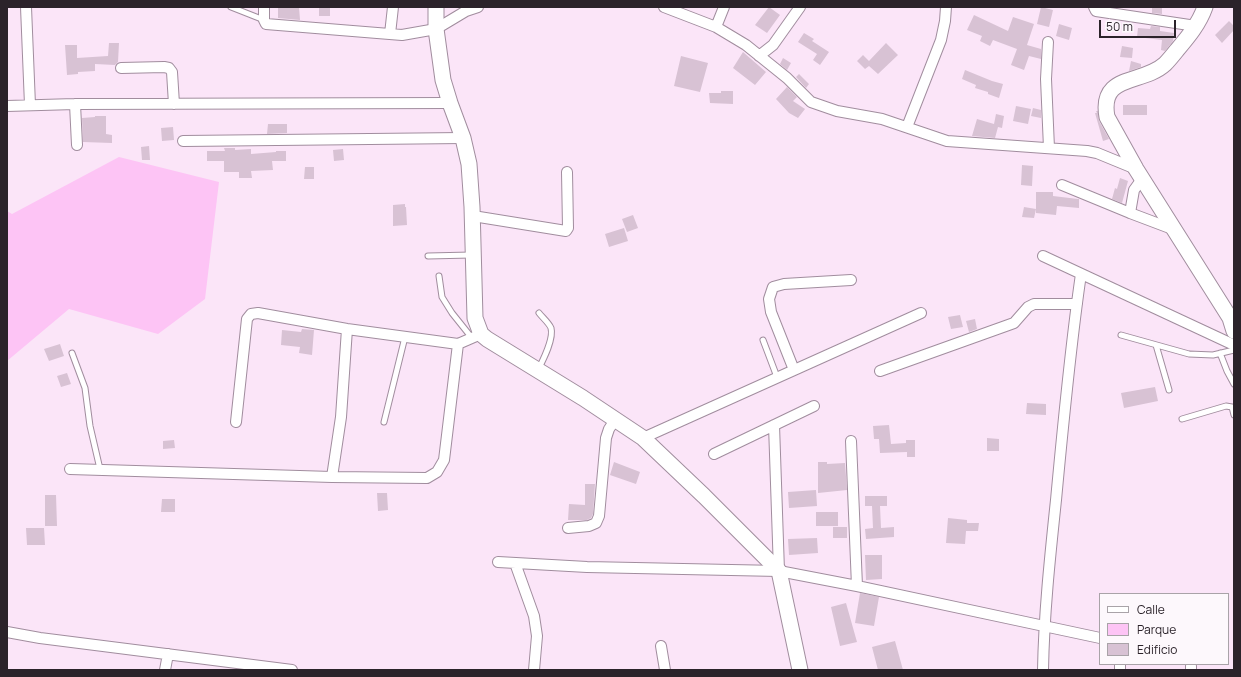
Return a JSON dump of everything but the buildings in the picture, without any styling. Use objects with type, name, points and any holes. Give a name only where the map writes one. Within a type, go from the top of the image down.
[{"type":"street","points":[[26,7],[30,105]]},
{"type":"street","points":[[264,7],[264,20],[266,24],[402,35],[436,29],[466,11],[478,7]]},
{"type":"street","points":[[390,34],[393,7]]},
{"type":"street","points":[[436,7],[436,29],[443,80],[463,138],[469,164],[477,336]]},
{"type":"street","points":[[664,7],[716,28],[746,45],[787,78],[811,102],[837,111],[882,119],[947,141],[1098,153],[1139,174]]},
{"type":"street","points":[[716,28],[724,7]]},
{"type":"street","points":[[759,56],[773,45],[800,7]]},
{"type":"street","points":[[906,127],[941,40],[946,7]]},
{"type":"street","points":[[1094,7],[1096,11],[1196,26]]},
{"type":"street","points":[[1205,7],[1196,26],[1165,64],[1156,71],[1117,85],[1108,93],[1106,98],[1107,117],[1139,174],[1230,318],[1234,332]]},
{"type":"street","points":[[1048,42],[1046,78],[1049,148]]},
{"type":"street","points":[[121,68],[169,68],[172,72],[174,104]]},
{"type":"street","points":[[7,106],[75,104],[450,103]]},
{"type":"street","points":[[75,104],[77,144]]},
{"type":"street","points":[[183,141],[463,138]]},
{"type":"street","points":[[472,216],[566,231],[568,228],[567,172]]},
{"type":"street","points":[[1130,213],[1134,190],[1139,174]]},
{"type":"street","points":[[1062,185],[1175,230]]},
{"type":"street","points":[[1043,256],[1234,345]]},
{"type":"street","points":[[1043,670],[1045,625],[1066,396],[1081,274]]},
{"type":"street","points":[[794,370],[771,312],[769,299],[773,287],[784,284],[851,280]]},
{"type":"street","points":[[880,371],[1014,323],[1028,307],[1034,304],[1077,304]]},
{"type":"street","points":[[236,422],[247,319],[251,314],[258,313],[347,329],[458,344],[477,336],[487,339],[643,438],[779,571]]},
{"type":"street","points":[[643,438],[921,313]]},
{"type":"street","points":[[332,477],[341,417],[347,329]]},
{"type":"street","points":[[70,469],[332,477],[427,478],[437,472],[444,460],[458,344]]},
{"type":"street","points":[[714,454],[814,406]]},
{"type":"street","points":[[568,528],[589,526],[596,523],[599,516],[606,438],[609,428],[615,420]]},
{"type":"street","points":[[774,425],[779,571],[800,670]]},
{"type":"street","points":[[851,441],[857,586]]},
{"type":"street","points":[[498,562],[588,567],[779,571],[1045,625],[1099,638]]},
{"type":"street","points":[[515,563],[534,616],[537,636],[534,670]]},
{"type":"street","points":[[7,632],[40,638],[292,670]]},
{"type":"street","points":[[661,646],[664,670]]},
{"type":"street","points":[[165,670],[168,654]]},
{"type":"lane","points":[[231,7],[264,20]]},
{"type":"lane","points":[[428,256],[473,255]]},
{"type":"lane","points":[[439,276],[442,297],[452,313],[477,336]]},
{"type":"lane","points":[[538,371],[545,356],[551,335],[550,327],[539,313]]},
{"type":"lane","points":[[1121,335],[1189,354],[1213,355],[1234,350]]},
{"type":"lane","points":[[384,422],[405,337]]},
{"type":"lane","points":[[763,340],[777,377]]},
{"type":"lane","points":[[1156,345],[1168,390]]},
{"type":"lane","points":[[72,353],[85,388],[90,426],[100,470]]},
{"type":"lane","points":[[1220,353],[1234,384]]},
{"type":"lane","points":[[1182,419],[1226,406],[1232,407],[1234,415]]},
{"type":"green space","points":[[119,157],[219,182],[205,299],[158,334],[69,309],[7,361],[7,211],[12,214]]}]
